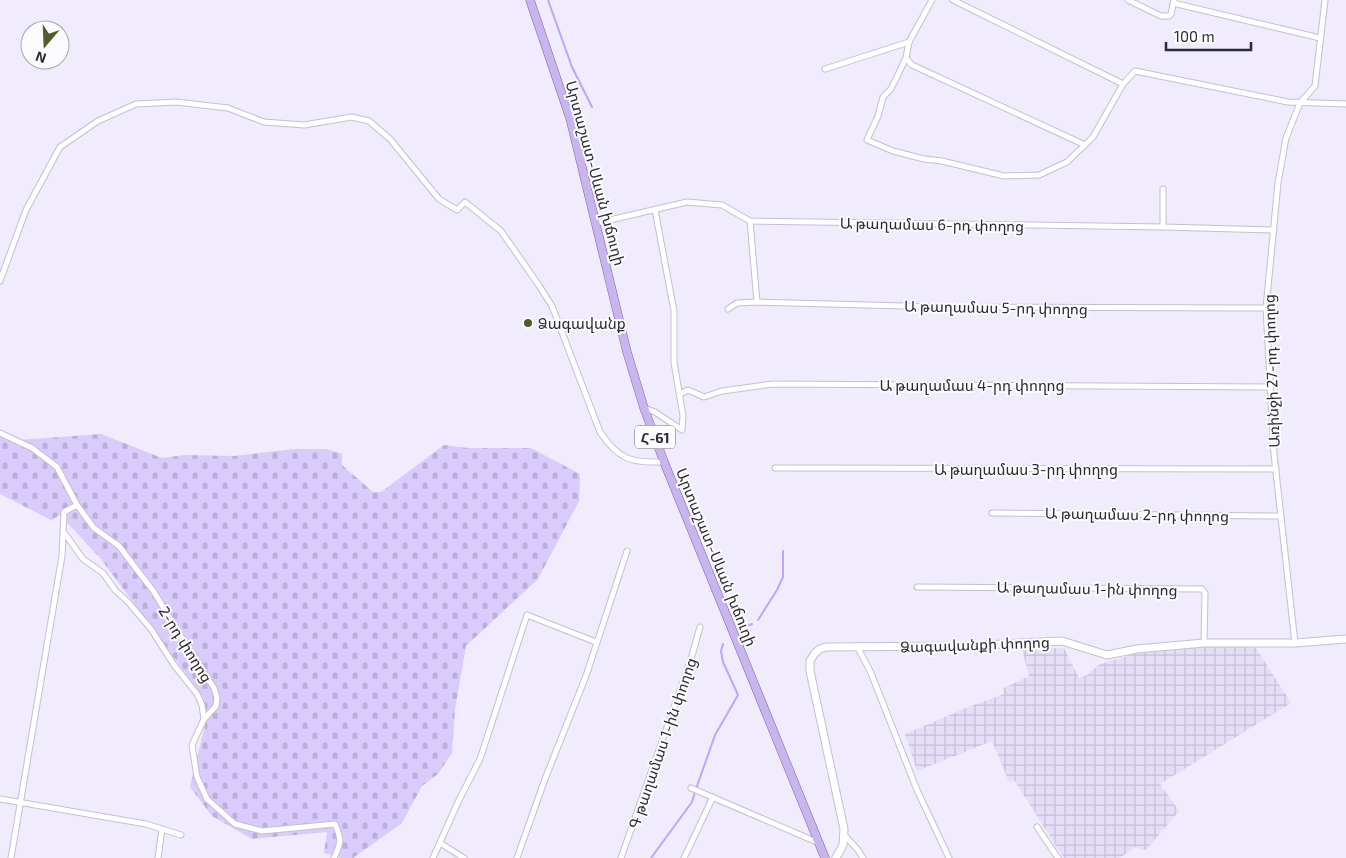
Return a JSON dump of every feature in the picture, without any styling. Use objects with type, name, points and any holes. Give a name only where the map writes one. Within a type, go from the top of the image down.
[{"type":"main road","name":"Արտաշատ-Սևան խճուղի","points":[[530,0],[570,118],[627,352],[644,408],[664,462],[825,858]]},
{"type":"street","points":[[932,0],[910,42],[906,58],[890,89],[883,97],[878,116],[867,140],[893,151],[924,159],[942,161],[1004,176],[1039,175],[1067,162],[1093,137],[1123,84],[1135,71],[1288,102],[1346,104]]},
{"type":"street","points":[[953,0],[1123,84]]},
{"type":"street","points":[[1128,0],[1166,17],[1171,14],[1173,2],[1320,38]]},
{"type":"street","name":"Առինջի 27-րդ փողոց","points":[[1294,643],[1276,470],[1266,308],[1278,183],[1286,138],[1300,103],[1315,86],[1325,0]]},
{"type":"street","points":[[825,69],[910,42]]},
{"type":"street","points":[[906,58],[912,65],[1084,145]]},
{"type":"street","points":[[0,281],[26,210],[60,147],[98,121],[136,104],[176,102],[228,108],[264,122],[304,125],[352,117],[368,121],[390,139],[439,199],[457,210],[466,202],[500,231],[552,306],[600,432],[610,448],[624,457],[648,462],[664,462]]},
{"type":"street","points":[[1163,189],[1163,227]]},
{"type":"street","name":"Ա թաղամաս 6-րդ փողոց","points":[[597,223],[687,202],[722,205],[750,221],[1274,230]]},
{"type":"street","points":[[644,408],[655,412],[682,430],[683,416],[674,362],[674,311],[655,210]]},
{"type":"street","points":[[750,221],[757,302]]},
{"type":"street","name":"Ա թաղամաս 5-րդ փողոց","points":[[728,309],[737,303],[757,302],[942,307],[1266,308]]},
{"type":"street","name":"Ա թաղամաս 4-րդ փողոց","points":[[680,394],[688,390],[704,398],[722,391],[773,384],[1270,387]]},
{"type":"street","name":"2-րդ փողոց","points":[[0,432],[32,448],[58,468],[77,506],[94,528],[119,546],[154,592],[214,688],[217,698],[216,706],[204,719],[192,744],[197,777],[207,799],[235,824],[262,831],[335,824],[341,838],[334,858]]},
{"type":"street","name":"Ա թաղամաս 3-րդ փողոց","points":[[775,468],[1276,470]]},
{"type":"street","points":[[11,858],[62,556],[64,512],[77,506]]},
{"type":"street","name":"Ա թաղամաս 2-րդ փողոց","points":[[992,512],[1282,516]]},
{"type":"street","points":[[63,531],[83,559],[103,573],[115,590],[151,629],[174,665],[197,694],[202,705],[204,719]]},
{"type":"street","points":[[517,858],[544,779],[586,676],[626,551]]},
{"type":"street","name":"Ա թաղամաս 1-ին փողոց","points":[[917,587],[1202,589],[1205,594],[1204,643]]},
{"type":"street","points":[[433,858],[480,759],[527,615],[596,642]]},
{"type":"street","name":"Գ թաղամաս 1-ին փողոց","points":[[621,858],[691,659],[700,627]]},
{"type":"street","name":"Ձագավանքի փողոց","points":[[845,836],[810,671],[810,661],[820,649],[826,647],[963,646],[1062,641],[1107,655],[1137,649],[1204,643],[1294,643],[1346,639]]},
{"type":"street","points":[[857,646],[871,673],[917,790],[949,858]]},
{"type":"street","points":[[691,788],[819,843]]},
{"type":"street","points":[[684,858],[713,797]]},
{"type":"street","points":[[0,799],[146,824],[181,835]]},
{"type":"street","points":[[1037,827],[1058,858]]},
{"type":"street","points":[[158,858],[162,829]]},
{"type":"street","points":[[836,858],[845,836],[864,858]]},
{"type":"street","points":[[440,843],[464,858]]},
{"type":"shaded area","points":[[1231,645],[1256,648],[1291,703],[1160,784],[1179,811],[1146,850],[1135,847],[1120,858],[1064,858],[1014,780],[1009,782],[992,741],[917,771],[905,734],[1004,694],[1002,689],[1029,676],[1022,649],[1064,648],[1079,678],[1087,675],[1100,664],[1134,654]]},
{"type":"green space","points":[[0,434],[18,440],[101,434],[162,458],[185,455],[234,456],[294,449],[327,449],[342,454],[342,465],[373,492],[381,492],[444,445],[468,448],[531,448],[580,474],[579,501],[538,579],[466,646],[455,709],[452,753],[438,774],[422,786],[402,823],[353,858],[343,858],[324,853],[327,832],[252,839],[212,816],[190,787],[207,717],[203,697],[101,559],[60,515],[51,520],[0,494]]},
{"type":"waterway","points":[[548,0],[572,67],[592,107]]},
{"type":"waterway","points":[[758,620],[783,577],[783,551]]},
{"type":"waterway","points":[[747,626],[752,624]]},
{"type":"waterway","points":[[696,789],[715,735],[738,695],[723,662],[721,651],[723,644]]},
{"type":"waterway","points":[[651,858],[692,802],[695,792]]},
{"type":"place","name":"Ձագավանք","points":[[528,323]]}]
